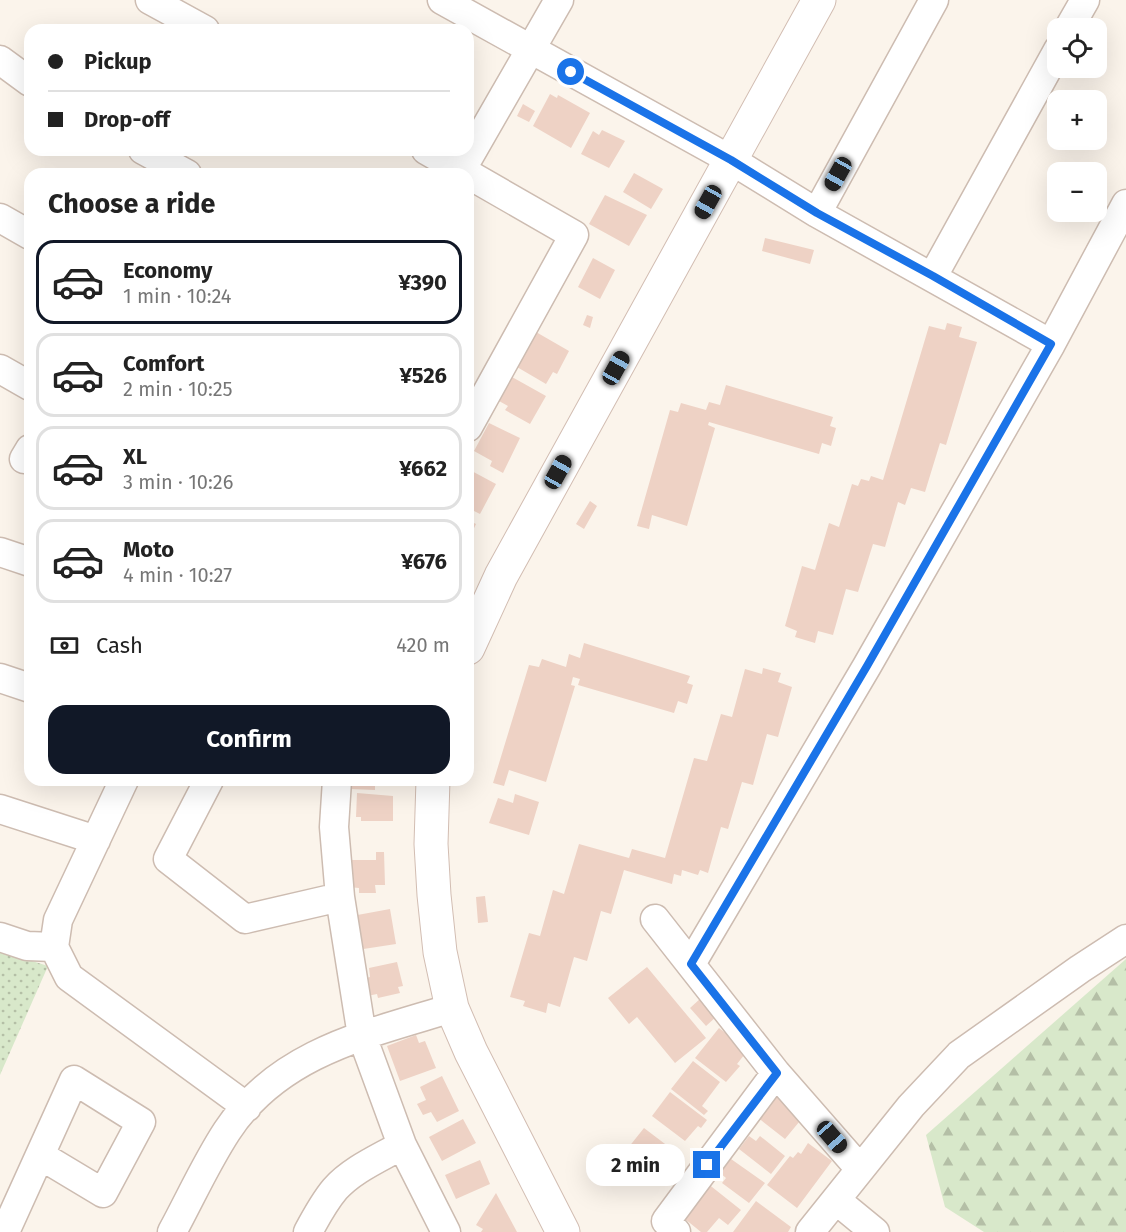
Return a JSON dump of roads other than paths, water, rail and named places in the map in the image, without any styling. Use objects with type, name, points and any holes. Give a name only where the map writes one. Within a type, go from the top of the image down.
[{"type":"street","points":[[150,0],[194,24]]},
{"type":"street","points":[[442,0],[731,160],[817,213],[1051,344]]},
{"type":"street","points":[[474,149],[559,0]]},
{"type":"street","points":[[474,635],[501,576],[819,0]]},
{"type":"street","points":[[817,213],[934,0]]},
{"type":"street","points":[[1075,18],[1085,0]]},
{"type":"street","points":[[0,60],[24,78]]},
{"type":"street","points":[[933,276],[1047,70]]},
{"type":"street","points":[[155,156],[176,168]]},
{"type":"street","points":[[436,156],[455,168]]},
{"type":"street","points":[[474,179],[574,235],[474,417]]},
{"type":"street","points":[[691,964],[867,666],[1051,344],[1125,207]]},
{"type":"street","points":[[0,218],[24,232]]},
{"type":"street","points":[[0,369],[24,383]]},
{"type":"street","points":[[0,552],[24,560]]},
{"type":"street","points":[[0,678],[24,686]]},
{"type":"street","points":[[121,786],[58,920],[54,947],[69,976],[247,1107]]},
{"type":"street","points":[[206,786],[168,859],[245,919],[340,897]]},
{"type":"street","points":[[337,786],[334,827],[340,897],[345,942],[362,1036],[402,1145],[446,1232]]},
{"type":"street","points":[[433,786],[431,844],[434,895],[440,952],[452,1008],[471,1052],[563,1232]]},
{"type":"street","points":[[0,809],[96,840]]},
{"type":"street","points":[[656,919],[777,1073],[860,1169]]},
{"type":"street","points":[[0,937],[27,946],[54,947]]},
{"type":"street","points":[[810,1232],[911,1106],[960,1055],[1126,939]]},
{"type":"street","points":[[172,1232],[228,1130],[247,1107],[277,1078],[310,1056],[362,1036],[452,1008]]},
{"type":"street","points":[[676,1232],[666,1221],[777,1073]]},
{"type":"street","points":[[5,1232],[74,1080],[141,1122],[103,1192],[43,1157]]},
{"type":"street","points":[[308,1232],[322,1206],[337,1187],[356,1171],[402,1145]]},
{"type":"street","points":[[836,1200],[875,1232]]}]
